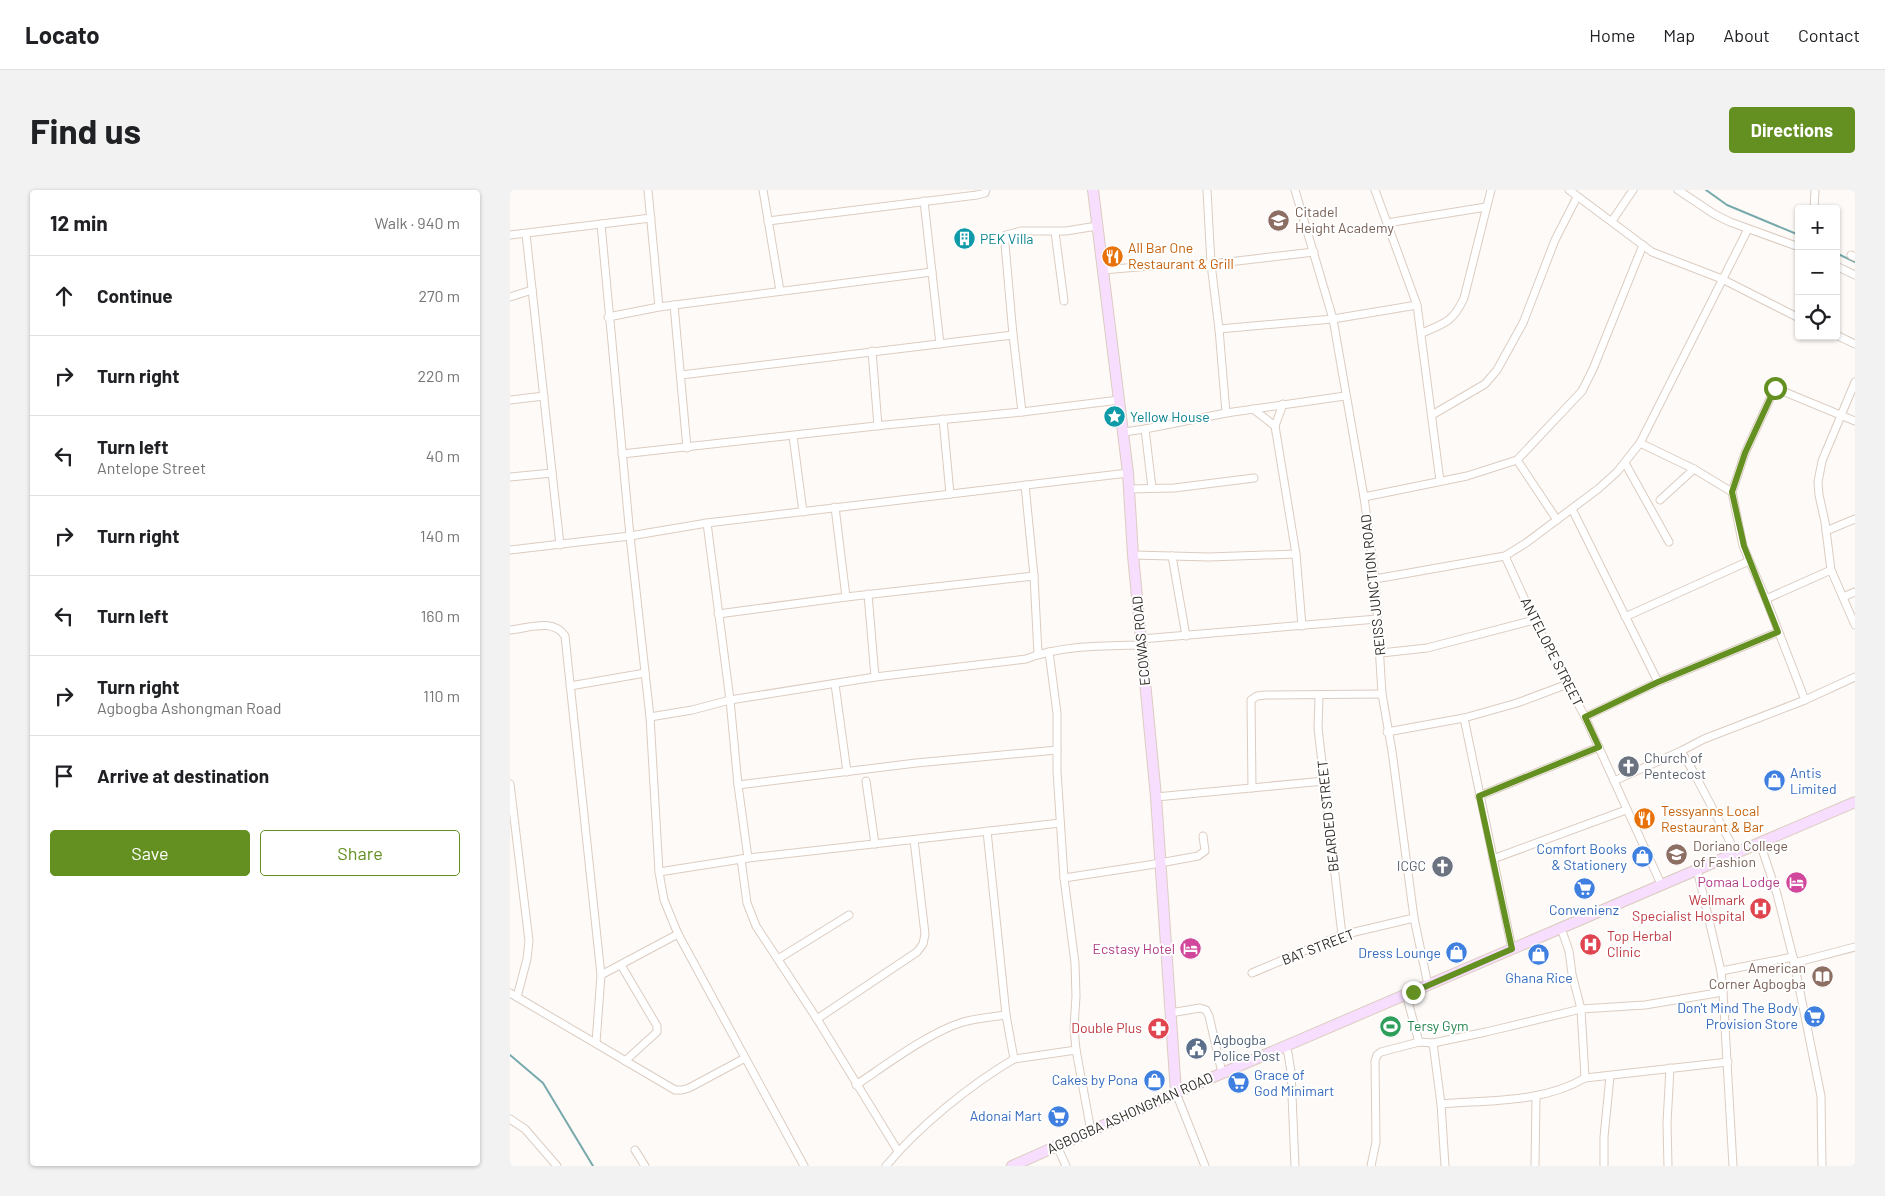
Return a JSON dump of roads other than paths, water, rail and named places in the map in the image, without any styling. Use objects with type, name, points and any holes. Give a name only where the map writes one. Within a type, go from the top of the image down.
[{"type":"street","points":[[648,190],[659,307]]},
{"type":"street","points":[[764,190],[780,291]]},
{"type":"street","points":[[768,221],[977,195],[985,193],[986,190]]},
{"type":"street","name":"ECOWAS ROAD","points":[[1093,190],[1128,473],[1133,555],[1156,797],[1176,1093]]},
{"type":"street","points":[[1207,190],[1211,264],[1226,413]]},
{"type":"street","name":"REISS JUNCTION ROAD","points":[[1295,190],[1333,319],[1364,497],[1375,579],[1382,694],[1392,751],[1414,918],[1428,985]]},
{"type":"street","points":[[1375,190],[1417,305],[1440,482]]},
{"type":"street","points":[[1422,333],[1449,322],[1459,310],[1464,298],[1491,190]]},
{"type":"street","points":[[1570,190],[1643,245],[1660,255],[1722,279],[1795,316]]},
{"type":"street","points":[[1612,221],[1633,190]]},
{"type":"street","points":[[1678,190],[1714,214],[1748,229],[1795,246]]},
{"type":"street","points":[[1814,190],[1814,205]]},
{"type":"street","points":[[1432,415],[1485,384],[1498,370],[1522,323],[1554,240],[1577,197]]},
{"type":"street","points":[[924,201],[940,344]]},
{"type":"street","points":[[1387,223],[1486,207]]},
{"type":"street","points":[[510,235],[650,218]]},
{"type":"street","points":[[601,224],[608,317],[650,717],[659,872],[664,900],[678,934],[804,1166]]},
{"type":"street","points":[[1022,412],[1013,335],[1005,244],[1006,235],[1021,231],[1055,232],[1097,226]]},
{"type":"street","points":[[1375,579],[1505,556],[1598,489],[1625,463],[1640,443],[1748,229]]},
{"type":"street","points":[[1055,232],[1064,301]]},
{"type":"street","points":[[526,234],[560,545]]},
{"type":"street","points":[[1364,497],[1467,476],[1517,460],[1582,392],[1594,368],[1643,245]]},
{"type":"street","points":[[1102,270],[1211,264],[1314,252]]},
{"type":"street","points":[[1840,268],[1855,275]]},
{"type":"street","points":[[608,317],[659,307],[932,272]]},
{"type":"street","points":[[510,297],[532,290]]},
{"type":"street","points":[[674,305],[687,448]]},
{"type":"street","points":[[1219,329],[1333,319],[1417,305]]},
{"type":"street","points":[[681,375],[1013,335]]},
{"type":"street","points":[[1840,337],[1855,344]]},
{"type":"street","points":[[872,351],[878,426]]},
{"type":"street","points":[[1855,382],[1822,461],[1818,482],[1831,570],[1855,625]]},
{"type":"street","points":[[1805,700],[1749,561],[1732,492],[1745,453],[1775,388],[1842,414],[1855,421]]},
{"type":"street","points":[[510,400],[544,396]]},
{"type":"street","points":[[1124,432],[1226,413],[1345,396]]},
{"type":"street","points":[[622,454],[1119,400]]},
{"type":"street","points":[[1283,404],[1275,426],[1296,554],[1302,626]]},
{"type":"street","points":[[1253,409],[1275,426]]},
{"type":"street","points":[[943,419],[950,494]]},
{"type":"street","points":[[1145,429],[1152,488]]},
{"type":"street","points":[[793,436],[803,512]]},
{"type":"street","points":[[1640,443],[1694,468],[1732,492]]},
{"type":"street","points":[[1517,460],[1557,520]]},
{"type":"street","points":[[1625,463],[1669,542]]},
{"type":"street","points":[[1660,500],[1694,468]]},
{"type":"street","points":[[510,477],[552,473]]},
{"type":"street","points":[[510,550],[630,536],[706,523],[1128,473]]},
{"type":"street","points":[[1129,489],[1174,488],[1254,478]]},
{"type":"street","points":[[1025,484],[1034,576],[1038,654]]},
{"type":"street","points":[[835,507],[846,597]]},
{"type":"street","points":[[1572,509],[1658,682]]},
{"type":"street","points":[[1826,531],[1855,519]]},
{"type":"street","points":[[706,523],[730,700],[745,859],[747,903],[756,926],[817,1019],[898,1151]]},
{"type":"street","points":[[1133,555],[1209,558],[1296,554]]},
{"type":"street","points":[[1172,556],[1186,636]]},
{"type":"street","name":"ANTELOPE STREET","points":[[1505,556],[1534,620],[1585,717],[1661,884]]},
{"type":"street","points":[[1626,617],[1749,561]]},
{"type":"street","points":[[1766,600],[1831,570]]},
{"type":"street","points":[[718,614],[868,594],[1034,576]]},
{"type":"street","points":[[1843,597],[1855,592]]},
{"type":"street","points":[[868,594],[875,677]]},
{"type":"street","points":[[650,717],[692,710],[730,700],[875,677],[1026,659],[1049,652],[1186,636],[1378,619]]},
{"type":"street","points":[[1381,653],[1427,648],[1534,620]]},
{"type":"street","points":[[510,630],[552,625],[560,629],[565,636],[601,975],[596,1043]]},
{"type":"street","points":[[1585,717],[1658,682],[1778,632]]},
{"type":"street","points":[[1049,652],[1057,713],[1060,823],[1064,878],[1075,963],[1076,996],[1074,1028],[1076,1050],[1091,1131]]},
{"type":"street","points":[[570,686],[645,672]]},
{"type":"street","points":[[1614,781],[1681,751],[1694,743],[1736,725],[1805,700],[1855,677]]},
{"type":"street","points":[[835,684],[847,772]]},
{"type":"street","points":[[1388,732],[1464,718],[1517,703],[1568,684]]},
{"type":"street","points":[[1252,788],[1251,700],[1257,696],[1382,694]]},
{"type":"street","name":"BEARDED STREET","points":[[1319,696],[1318,718],[1324,781],[1342,935]]},
{"type":"street","points":[[1464,718],[1512,949]]},
{"type":"street","points":[[1479,796],[1599,747]]},
{"type":"street","points":[[738,785],[963,758],[1057,750]]},
{"type":"street","points":[[1681,751],[1736,853]]},
{"type":"street","points":[[866,781],[875,844]]},
{"type":"street","points":[[1156,797],[1324,781]]},
{"type":"street","points":[[510,784],[529,941],[527,959],[513,995],[674,1090],[682,1090],[745,1058]]},
{"type":"street","name":"AGBOGBA ASHONGMAN ROAD","points":[[1012,1166],[1222,1073],[1855,802]]},
{"type":"street","points":[[1493,859],[1626,810]]},
{"type":"street","points":[[659,872],[745,859],[1060,823]]},
{"type":"street","points":[[987,831],[1006,1015],[1014,1059]]},
{"type":"street","points":[[1064,878],[1198,856],[1203,854],[1203,836]]},
{"type":"street","points":[[817,1019],[917,952],[923,944],[925,934],[914,840]]},
{"type":"street","points":[[1760,843],[1777,894],[1794,960],[1821,1096],[1822,1166]]},
{"type":"street","points":[[1698,869],[1724,992],[1733,1166]]},
{"type":"street","points":[[778,958],[849,915]]},
{"type":"street","name":"BAT STREET","points":[[1252,973],[1342,935],[1414,918]]},
{"type":"street","points":[[1562,928],[1569,951],[1572,974],[1581,1009],[1586,1078]]},
{"type":"street","points":[[601,975],[678,934]]},
{"type":"street","points":[[1721,971],[1794,960],[1855,947]]},
{"type":"street","points":[[620,965],[657,1026],[658,1032],[625,1061]]},
{"type":"street","points":[[1371,1166],[1376,1142],[1375,1061],[1377,1055],[1381,1052],[1419,1042],[1433,1044],[1581,1009],[1644,1005],[1724,992]]},
{"type":"street","points":[[1406,994],[1419,1042]]},
{"type":"street","points":[[1170,1013],[1200,1008],[1206,1010],[1222,1073]]},
{"type":"street","points":[[856,1085],[942,1030],[961,1023],[1006,1015]]},
{"type":"street","points":[[1433,1044],[1441,1104],[1445,1166]]},
{"type":"street","points":[[1285,1047],[1288,1053],[1291,1072],[1295,1166]]},
{"type":"street","points":[[886,1166],[898,1151],[931,1121],[993,1071],[1014,1059],[1076,1050]]},
{"type":"street","points":[[1441,1104],[1536,1096],[1569,1086],[1586,1078],[1728,1062]]},
{"type":"street","points":[[1668,1166],[1667,1122],[1670,1068]]},
{"type":"street","points":[[1604,1166],[1604,1137],[1610,1076]]},
{"type":"street","points":[[1176,1093],[1205,1166]]},
{"type":"street","points":[[1535,1166],[1536,1096]]},
{"type":"street","points":[[510,1119],[524,1129],[557,1166]]},
{"type":"street","points":[[1057,1146],[1066,1166]]},
{"type":"street","points":[[635,1150],[645,1166]]},
{"type":"waterway","points":[[1706,190],[1727,205],[1795,233]]},
{"type":"waterway","points":[[1840,255],[1855,262]]},
{"type":"waterway","points":[[510,1055],[543,1083],[593,1166]]},
{"type":"place","name":"Citadel Height Academy","points":[[1279,220]]},
{"type":"place","name":"PEK Villa","points":[[964,239]]},
{"type":"place","name":"All Bar One Restaurant & Grill","points":[[1112,256]]},
{"type":"place","name":"Yellow House","points":[[1114,417]]},
{"type":"place","name":"Church of Pentecost","points":[[1628,766]]},
{"type":"place","name":"Antis Limited","points":[[1774,781]]},
{"type":"place","name":"Tessyanns Local Restaurant & Bar","points":[[1645,819]]},
{"type":"place","name":"Doriano College of Fashion","points":[[1677,854]]},
{"type":"place","name":"Comfort Books & Stationery","points":[[1643,857]]},
{"type":"place","name":"ICGC","points":[[1442,866]]},
{"type":"place","name":"Pomaa Lodge","points":[[1796,882]]},
{"type":"place","name":"Convenienz","points":[[1584,888]]},
{"type":"place","name":"Wellmark Specialist Hospital","points":[[1761,908]]},
{"type":"place","name":"Top Herbal Clinic","points":[[1591,944]]},
{"type":"place","name":"Ecstasy Hotel","points":[[1191,949]]},
{"type":"place","name":"Dress Lounge","points":[[1457,953]]},
{"type":"place","name":"Ghana Rice","points":[[1539,955]]},
{"type":"place","name":"American Corner Agbogba","points":[[1822,976]]},
{"type":"place","name":"Don't Mind The Body Provision Store","points":[[1814,1016]]},
{"type":"place","name":"Tersy Gym","points":[[1391,1026]]},
{"type":"place","name":"Double Plus","points":[[1158,1028]]},
{"type":"place","name":"Agbogba Police Post","points":[[1197,1048]]},
{"type":"place","name":"Cakes by Pona","points":[[1154,1080]]},
{"type":"place","name":"Grace of God Minimart","points":[[1238,1083]]},
{"type":"place","name":"Adonai Mart","points":[[1058,1116]]}]
